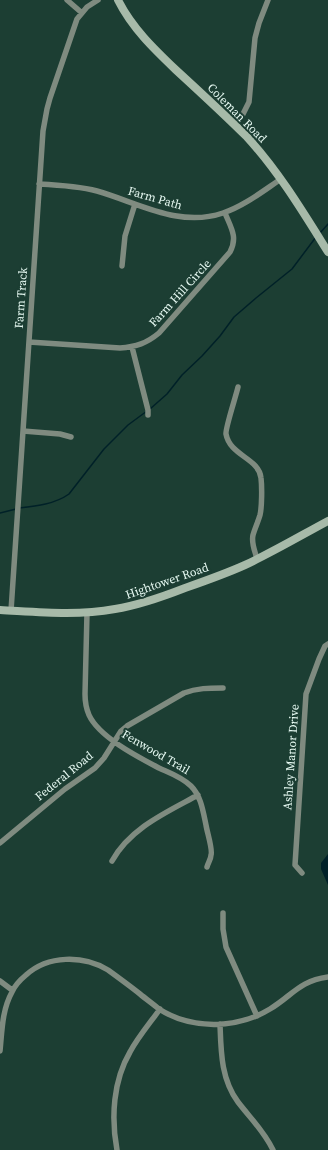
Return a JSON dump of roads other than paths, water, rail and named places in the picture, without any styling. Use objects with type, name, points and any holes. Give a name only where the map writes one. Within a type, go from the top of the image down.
[{"type":"street","points":[[68,0],[82,13]]},
{"type":"street","name":"Farm Track","points":[[11,611],[39,184],[46,109],[74,27],[82,13],[98,0]]},
{"type":"street","name":"Coleman Road","points":[[118,0],[128,17],[147,41],[259,151],[281,179],[328,252]]},
{"type":"street","points":[[233,124],[243,114],[249,102],[255,38],[268,0]]},
{"type":"street","name":"Farm Path","points":[[39,184],[84,188],[167,215],[184,218],[204,218],[225,213],[243,204],[281,179]]},
{"type":"street","points":[[122,266],[125,236],[135,204]]},
{"type":"street","name":"Farm Hill Circle","points":[[29,342],[120,348],[132,347],[147,342],[159,333],[230,252],[234,245],[234,237],[225,213]]},
{"type":"street","points":[[132,347],[148,415]]},
{"type":"street","points":[[238,388],[226,434],[230,444],[236,452],[254,464],[259,470],[261,478],[261,514],[253,537],[253,546],[257,559]]},
{"type":"street","points":[[23,431],[60,434],[71,437]]},
{"type":"street","name":"Hightower Road","points":[[0,610],[62,614],[87,613],[115,610],[148,602],[222,575],[257,559],[328,521]]},
{"type":"street","name":"Fenwood Trail","points":[[87,613],[84,694],[89,716],[95,725],[115,741],[142,759],[184,779],[192,786],[202,806],[212,854],[207,866]]},
{"type":"street","name":"Ashley Manor Drive","points":[[302,873],[295,865],[306,694],[319,659],[325,646],[328,644]]},
{"type":"street","name":"Federal Road","points":[[0,843],[65,789],[95,768],[127,726],[184,693],[200,688],[223,688]]},
{"type":"street","points":[[112,861],[117,853],[146,824],[160,815],[198,796]]},
{"type":"street","points":[[223,913],[223,929],[226,947],[256,1016]]},
{"type":"street","points":[[0,1051],[3,1018],[12,990],[34,968],[43,964],[79,959],[95,963],[108,970],[160,1009],[172,1016],[204,1024],[239,1022],[256,1016],[274,1007],[295,989],[305,983],[328,977]]},
{"type":"street","points":[[0,981],[12,990]]},
{"type":"street","points":[[117,1150],[114,1131],[114,1103],[116,1087],[130,1051],[160,1009]]},
{"type":"street","points":[[220,1024],[221,1060],[227,1083],[238,1102],[259,1127],[273,1150]]},
{"type":"water","points":[[328,854],[328,885],[321,869],[321,863]]},
{"type":"waterway","points":[[320,233],[328,224]]},
{"type":"waterway","points":[[150,409],[167,394],[182,375],[202,356],[220,336],[234,317],[292,269],[316,237]]},
{"type":"waterway","points":[[19,508],[52,502],[69,494],[104,449],[128,425],[147,411]]},
{"type":"waterway","points":[[0,513],[16,509]]}]
